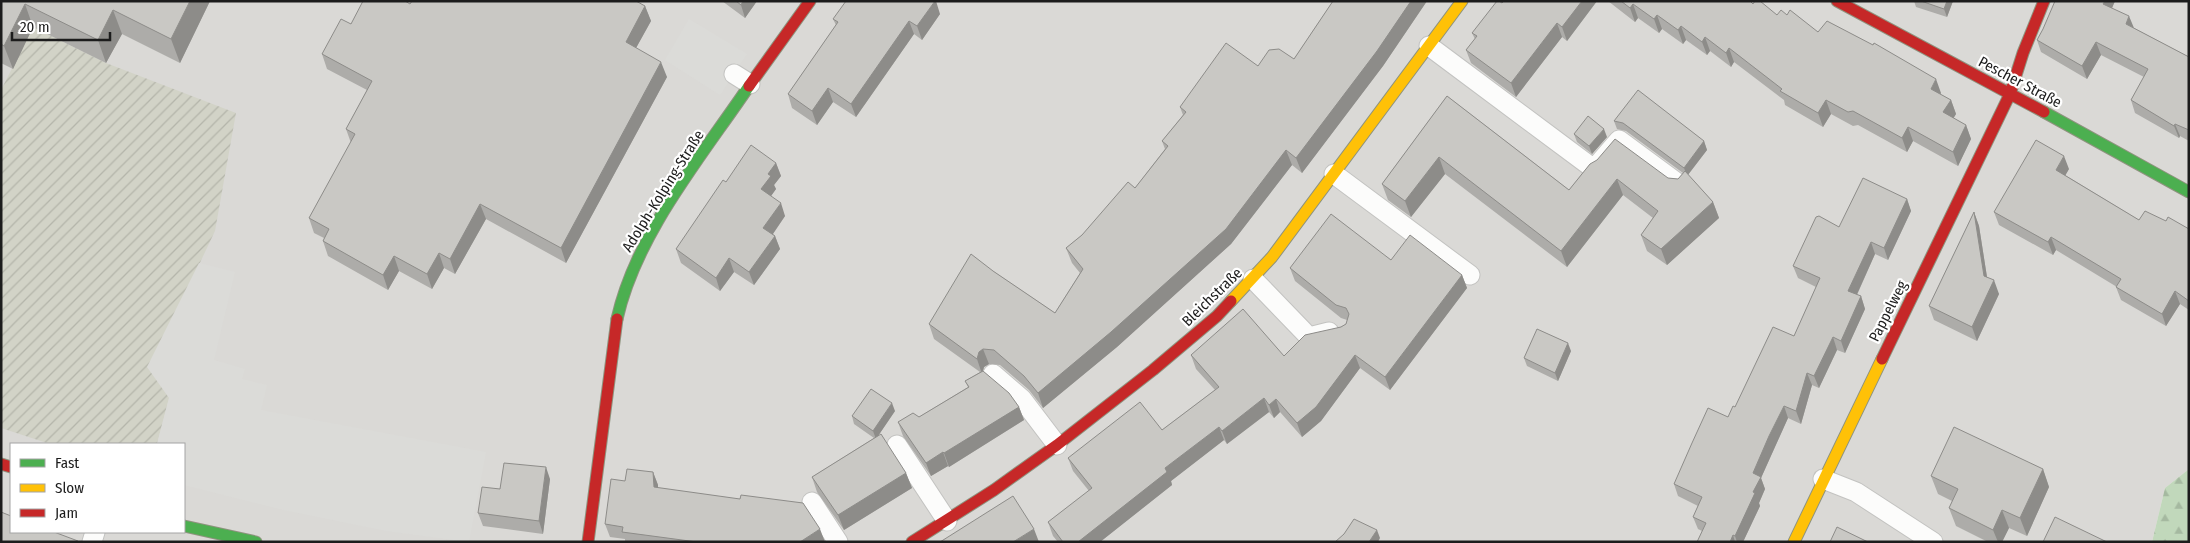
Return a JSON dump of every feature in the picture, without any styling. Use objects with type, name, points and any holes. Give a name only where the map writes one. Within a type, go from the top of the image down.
[{"type":"main road","name":"Adolph-Kolping-Straße","points":[[588,542],[617,317],[625,287],[636,261],[664,211],[750,84],[810,1]]},
{"type":"main road","name":"Bleichstraße","points":[[912,542],[947,521],[1057,445],[1198,333],[1253,279],[1334,174],[1462,1]]},
{"type":"main road","name":"Pescher Straße","points":[[1837,1],[2189,192]]},
{"type":"main road","name":"Pappelweg","points":[[1794,542],[2010,94],[2023,54],[2044,1]]},
{"type":"main road","points":[[185,526],[256,542]]},
{"type":"lane","points":[[1429,46],[1594,168],[1619,140],[1680,185]]},
{"type":"lane","points":[[734,74],[750,84]]},
{"type":"lane","points":[[1334,174],[1470,275]]},
{"type":"lane","points":[[1253,279],[1309,337],[1343,329]]},
{"type":"lane","points":[[993,374],[1022,399],[1057,445]]},
{"type":"lane","points":[[897,445],[947,521]]},
{"type":"lane","points":[[1823,479],[1856,492],[1933,542]]},
{"type":"lane","points":[[812,502],[838,542]]},
{"type":"shaded area","points":[[1,1],[2189,1],[2189,469],[2165,488],[2152,542],[1,542]]},
{"type":"shaded area","points":[[689,19],[747,54],[720,95],[665,60]]},
{"type":"shaded area","points":[[33,27],[106,63],[236,113],[215,231],[188,288],[169,398],[157,443],[47,443],[1,428],[1,90]]},
{"type":"shaded area","points":[[199,263],[235,272],[214,360],[245,369],[242,379],[267,385],[261,410],[486,452],[469,542],[386,531],[279,509],[185,485],[185,443],[157,443],[169,398],[147,367]]},
{"type":"green space","points":[[2189,469],[2189,542],[2152,542],[2165,488]]},
{"type":"building","points":[[1,1],[190,1],[171,39],[113,10],[98,40],[25,4],[4,46],[1,44]]},
{"type":"building","points":[[363,1],[405,1],[410,4],[412,1],[636,1],[645,6],[626,42],[661,62],[561,248],[480,204],[450,259],[439,253],[427,274],[394,256],[383,275],[323,241],[329,229],[309,218],[355,134],[346,129],[372,81],[322,54],[341,19],[351,24]]},
{"type":"building","points":[[846,1],[935,1],[917,26],[909,21],[851,104],[828,88],[812,111],[788,94],[838,22],[833,19]]},
{"type":"building","points":[[1333,1],[1411,1],[1377,51],[1296,158],[1286,150],[1226,229],[1111,332],[1038,393],[1024,376],[994,350],[983,349],[979,352],[977,359],[929,324],[971,254],[1055,313],[1083,269],[1066,248],[1082,235],[1128,182],[1135,188],[1168,146],[1162,141],[1186,112],[1180,107],[1226,43],[1258,66],[1269,50],[1279,49],[1294,59]]},
{"type":"building","points":[[1497,1],[1502,3],[1504,1],[1582,1],[1562,27],[1557,23],[1511,83],[1466,50],[1477,36],[1472,33]]},
{"type":"building","points":[[1621,1],[1750,1],[1753,4],[1755,1],[1760,1],[1777,15],[1781,10],[1787,15],[1790,10],[1818,32],[1827,21],[1873,45],[1874,43],[1936,79],[1931,89],[1951,100],[1943,112],[1966,125],[1953,152],[1908,127],[1902,138],[1853,111],[1848,112],[1826,100],[1818,113],[1780,91],[1782,89],[1729,48],[1726,53],[1705,37],[1702,42],[1681,26],[1678,30],[1657,15],[1654,19],[1633,4],[1630,8]]},
{"type":"building","points":[[1921,1],[1947,1],[1944,9]]},
{"type":"building","points":[[2055,1],[2105,1],[2103,4],[2129,16],[2126,24],[2189,57],[2189,130],[2175,124],[2174,126],[2131,100],[2148,69],[2096,42],[2082,66],[2037,40]]},
{"type":"building","points":[[1638,90],[1704,141],[1684,168],[1623,123],[1614,121]]},
{"type":"building","points":[[1447,96],[1569,190],[1590,164],[1597,160],[1615,139],[1668,178],[1678,179],[1685,171],[1713,202],[1661,249],[1641,235],[1658,211],[1617,179],[1561,251],[1439,157],[1405,201],[1382,184]]},
{"type":"building","points":[[1588,116],[1604,129],[1589,146],[1574,134]]},
{"type":"building","points":[[2036,140],[2064,156],[2056,170],[2139,220],[2145,211],[2166,221],[2168,217],[2189,229],[2189,301],[2175,291],[2162,314],[2116,287],[2121,279],[2051,237],[2048,242],[1994,212]]},
{"type":"building","points":[[751,145],[776,163],[768,174],[771,176],[761,189],[781,203],[763,228],[775,236],[749,272],[729,258],[716,278],[676,249],[723,180],[726,182]]},
{"type":"building","points":[[1863,178],[1907,199],[1884,248],[1871,242],[1848,291],[1861,296],[1841,341],[1833,337],[1814,376],[1807,373],[1796,411],[1784,406],[1753,473],[1761,477],[1735,536],[1733,535],[1730,542],[1697,542],[1706,523],[1693,517],[1702,497],[1674,484],[1692,443],[1708,408],[1728,417],[1733,406],[1735,407],[1773,327],[1794,336],[1820,278],[1793,266],[1816,217],[1819,216],[1839,227]]},
{"type":"building","points":[[1974,212],[1984,276],[1994,280],[1972,327],[1929,306]]},
{"type":"building","points":[[1331,214],[1391,260],[1410,235],[1462,275],[1385,377],[1355,355],[1316,407],[1297,423],[1276,399],[1269,405],[1264,398],[1222,431],[1219,427],[1165,468],[1167,472],[1078,542],[1063,542],[1048,522],[1092,488],[1068,458],[1140,402],[1162,430],[1219,387],[1191,355],[1243,309],[1284,356],[1305,335],[1341,327],[1346,324],[1349,314],[1346,308],[1336,305],[1290,268]]},
{"type":"building","points":[[1537,329],[1568,343],[1555,373],[1524,358]]},
{"type":"building","points":[[983,371],[1009,393],[1019,407],[926,463],[898,422],[913,413],[919,417],[969,387],[965,381]]},
{"type":"building","points":[[871,389],[892,403],[873,431],[852,416]]},
{"type":"building","points":[[1954,427],[2043,469],[2020,518],[2002,510],[1993,530],[1949,508],[1958,489],[1931,476]]},
{"type":"building","points":[[881,434],[906,473],[838,515],[812,477]]},
{"type":"building","points":[[504,463],[546,467],[539,521],[478,513],[482,487],[500,489]]},
{"type":"building","points":[[627,469],[653,472],[654,487],[740,499],[741,495],[803,503],[820,529],[800,542],[697,542],[622,532],[623,527],[605,524],[611,479],[625,481]]},
{"type":"building","points":[[1013,496],[1034,529],[1013,542],[940,542]]},
{"type":"building","points":[[1,512],[10,516],[10,533],[57,533],[78,541],[78,542],[1,542]]},
{"type":"building","points":[[2055,517],[2107,542],[2043,542]]},
{"type":"building","points":[[1354,519],[1377,530],[1369,542],[1335,542],[1344,534]]},
{"type":"building","points":[[1837,527],[1868,542],[1830,542]]},
{"type":"traffic: fast","points":[[617,319],[626,287],[654,227],[672,197],[749,86]]},
{"type":"traffic: fast","points":[[2044,112],[2189,192]]},
{"type":"traffic: fast","points":[[185,526],[256,542]]},
{"type":"traffic: slow","points":[[1231,301],[1272,257],[1462,1]]},
{"type":"traffic: slow","points":[[1794,542],[1882,359]]},
{"type":"traffic: jam","points":[[749,86],[810,1]]},
{"type":"traffic: jam","points":[[1837,1],[2044,112]]},
{"type":"traffic: jam","points":[[1882,359],[2010,94],[2023,53],[2044,1]]},
{"type":"traffic: jam","points":[[912,542],[994,490],[1057,445],[1153,370],[1217,316],[1231,301]]},
{"type":"traffic: jam","points":[[588,542],[617,319]]},
{"type":"traffic: jam","points":[[1,464],[10,467]]}]
